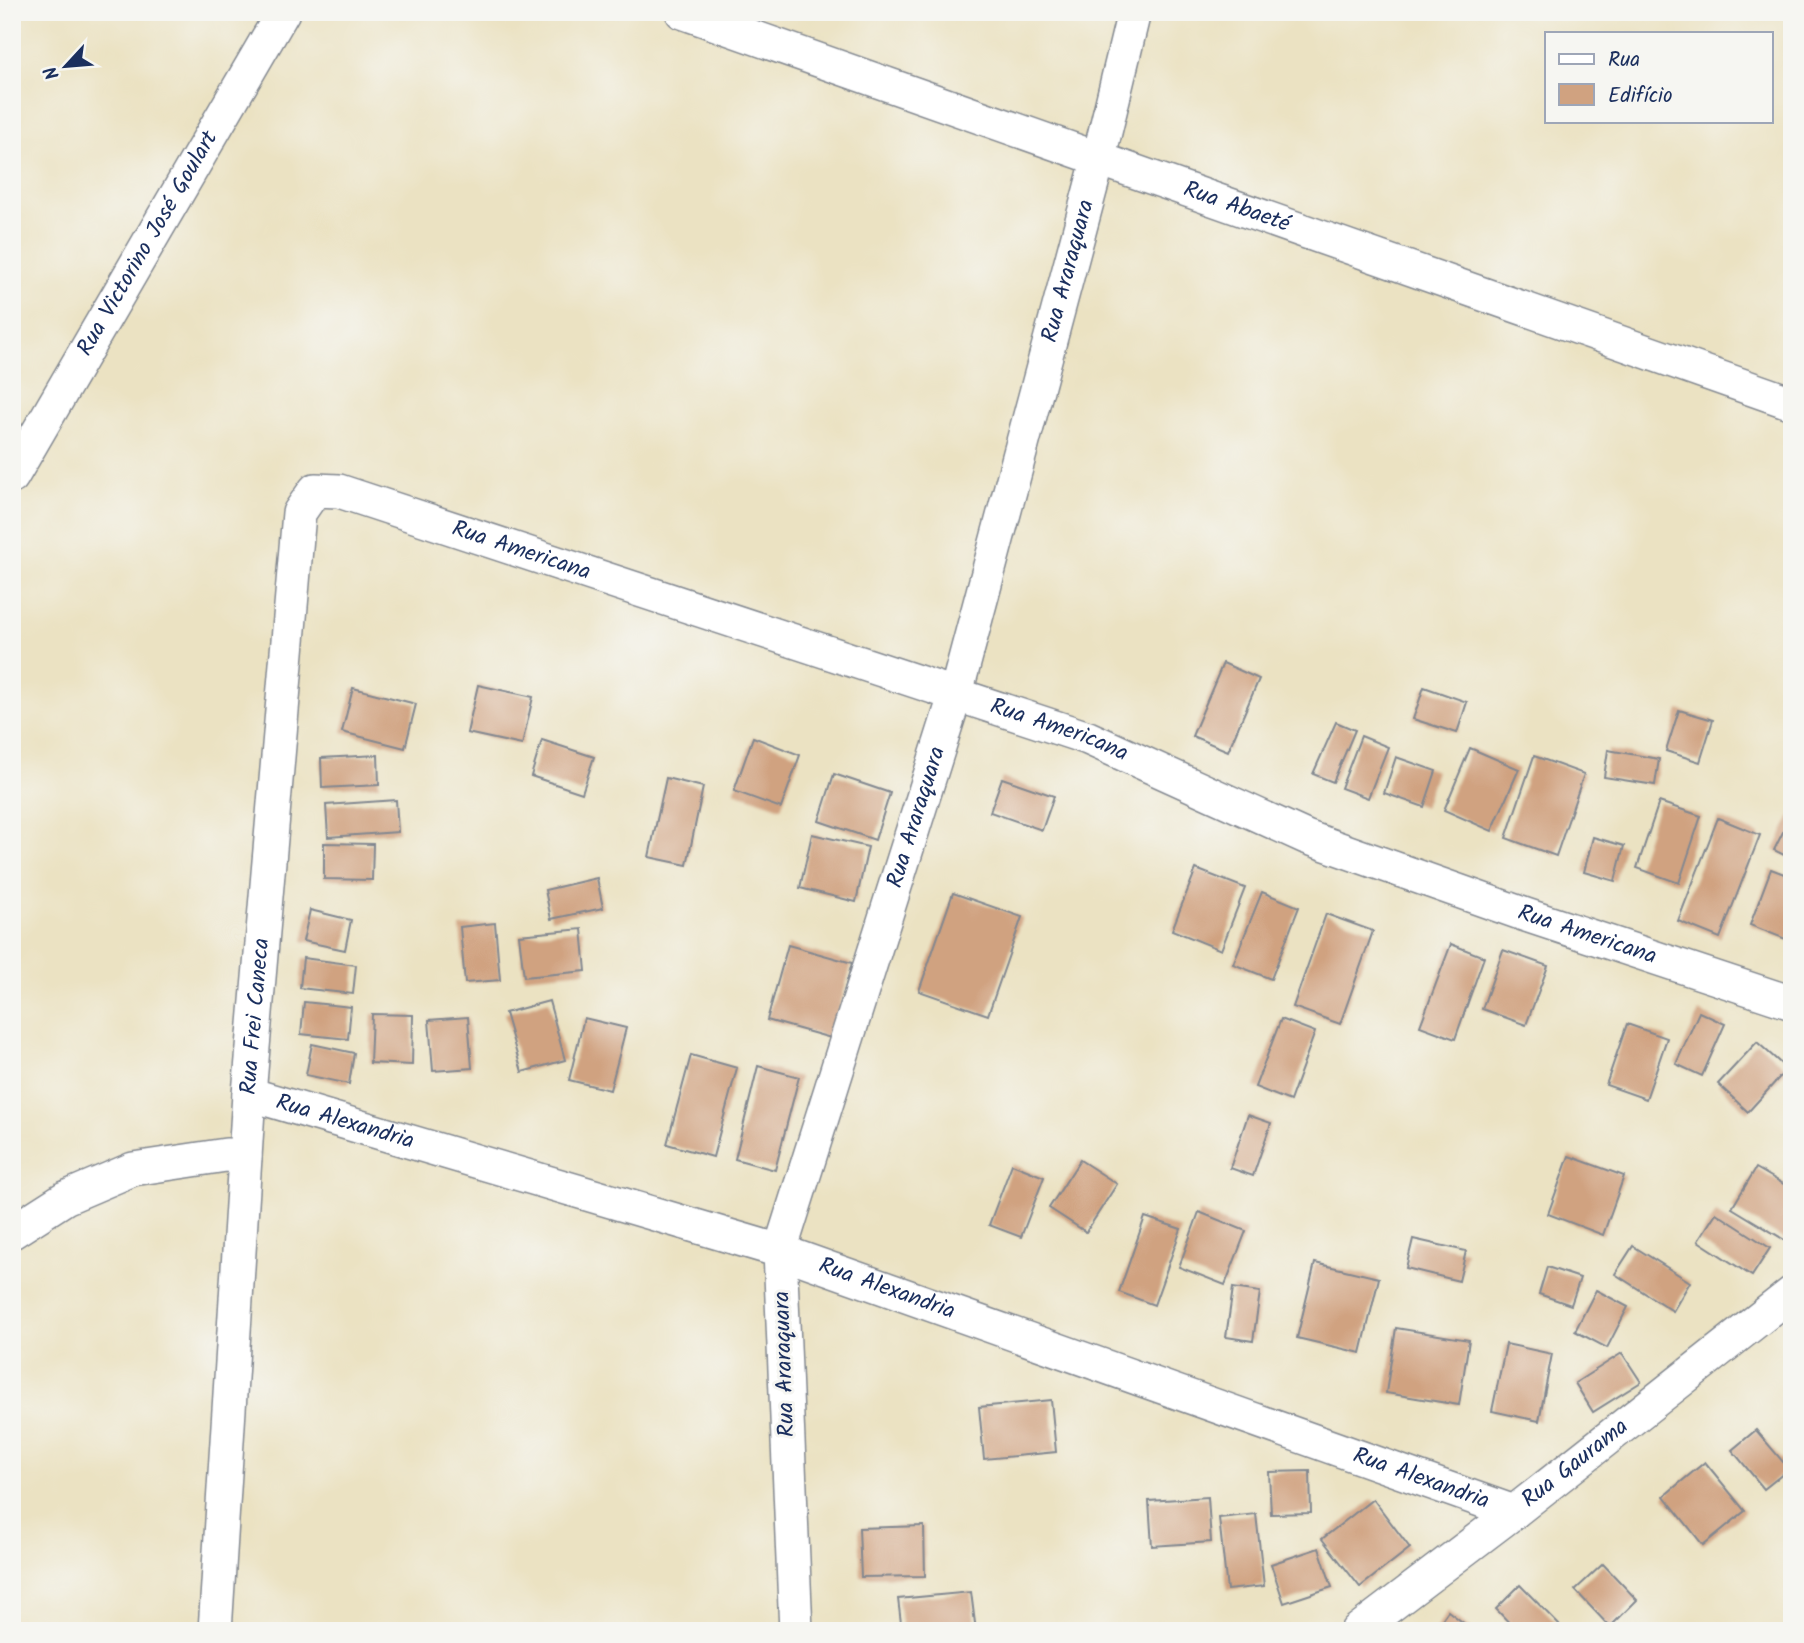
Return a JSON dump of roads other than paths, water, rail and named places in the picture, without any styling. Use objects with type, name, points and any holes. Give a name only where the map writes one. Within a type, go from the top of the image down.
[{"type":"street","name":"Rua Victorino José Goulart","points":[[12,477],[284,12]]},
{"type":"street","name":"Rua Abaeté","points":[[682,12],[1792,403]]},
{"type":"street","name":"Rua Araraquara","points":[[796,1631],[780,1251],[956,693],[1099,157],[1134,12]]},
{"type":"street","name":"Rua Americana","points":[[315,490],[339,491],[1088,738],[1306,837],[1527,915],[1792,1003]]},
{"type":"street","name":"Rua Frei Caneca","points":[[215,1631],[249,1094],[299,513],[315,490]]},
{"type":"street","name":"Rua Alexandria","points":[[249,1094],[780,1251],[1514,1512]]},
{"type":"street","points":[[12,1232],[65,1198],[133,1169],[226,1154],[245,1157]]},
{"type":"street","name":"Rua Gaurama","points":[[1357,1631],[1514,1512],[1792,1293]]}]
